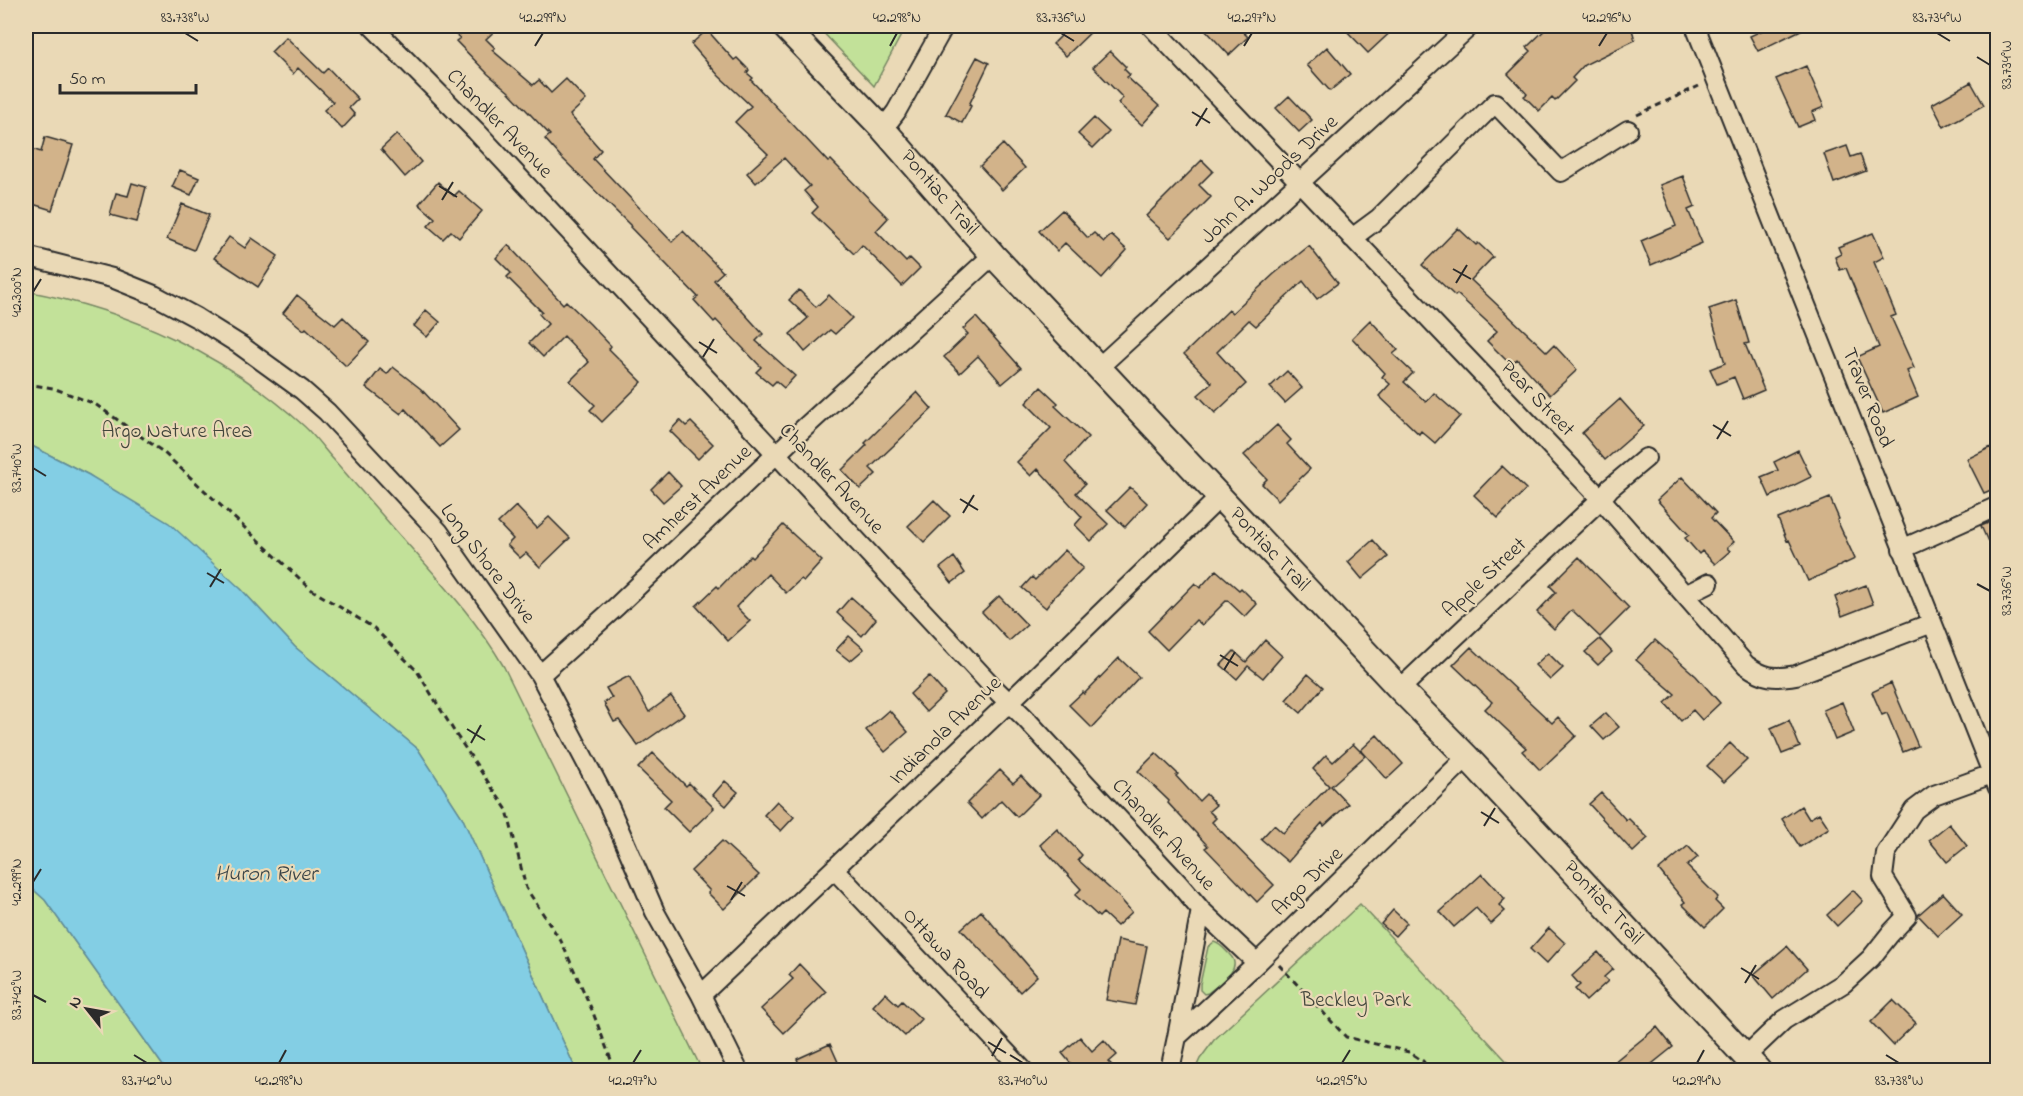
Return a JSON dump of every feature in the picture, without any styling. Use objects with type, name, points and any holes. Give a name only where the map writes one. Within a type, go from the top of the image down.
[{"type":"main road","name":"Pontiac Trail","points":[[784,26],[884,129],[993,255],[1400,689],[1467,757],[1751,1064]]},
{"type":"street","name":"Chandler Avenue","points":[[372,26],[476,131],[1162,865],[1201,910],[1257,963]]},
{"type":"street","points":[[884,129],[896,112],[944,26]]},
{"type":"street","name":"Pear Street","points":[[1151,26],[1601,499],[1746,665],[1762,676],[1781,678],[1796,675],[1932,623]]},
{"type":"street","name":"John A. Woods Drive","points":[[1099,367],[1470,26]]},
{"type":"street","name":"Traver Road","points":[[1695,26],[1995,781]]},
{"type":"street","points":[[1352,238],[1379,218],[1495,103],[1562,172],[1630,124]]},
{"type":"street","name":"Amherst Avenue","points":[[540,675],[618,606],[777,453],[993,255]]},
{"type":"street","name":"Long Shore Drive","points":[[26,256],[112,278],[154,295],[240,345],[302,390],[327,412],[439,532],[540,675],[609,806],[655,912],[701,995],[738,1071]]},
{"type":"street","name":"Apple Street","points":[[1400,689],[1610,488],[1646,458]]},
{"type":"street","name":"Indianola Avenue","points":[[701,995],[1009,702],[1220,497]]},
{"type":"street","points":[[1902,549],[1998,506]]},
{"type":"street","points":[[1684,595],[1709,583]]},
{"type":"street","name":"Argo Drive","points":[[1177,1037],[1257,963],[1467,757]]},
{"type":"street","points":[[1751,1064],[1784,1020],[1844,983],[1871,958],[1890,933],[1907,916],[1883,877],[1886,853],[1914,810],[1934,795],[1995,781]]},
{"type":"street","name":"Ottawa Road","points":[[834,869],[1023,1071]]},
{"type":"street","points":[[1170,1071],[1201,910]]},
{"type":"path","points":[[1630,124],[1701,86]]},
{"type":"path","points":[[26,384],[53,388],[95,404],[163,452],[312,590],[374,628],[417,670],[457,736],[507,810],[526,888],[561,941],[592,1010],[615,1071]]},
{"type":"path","points":[[1278,964],[1346,1037],[1384,1044],[1409,1052],[1423,1061],[1429,1071]]},
{"type":"green space","points":[[817,26],[906,26],[874,86]]},
{"type":"green space","name":"Argo Nature Area","points":[[26,291],[64,299],[139,323],[209,357],[242,378],[308,430],[440,580],[480,631],[504,667],[702,1070],[576,1070],[462,817],[418,749],[295,647],[241,589],[89,475],[26,443]]},
{"type":"green space","points":[[26,883],[45,900],[166,1070],[26,1070]]},
{"type":"green space","name":"Beckley Park","points":[[1360,904],[1515,1070],[1195,1070],[1214,1040]]},
{"type":"green space","points":[[1214,942],[1230,955],[1234,960],[1234,966],[1223,981],[1204,994],[1200,990],[1200,984],[1208,947]]},
{"type":"water","name":"Huron River","points":[[26,443],[89,475],[169,523],[241,589],[295,647],[418,749],[462,817],[576,1070],[166,1070],[45,900],[26,883]]},
{"type":"building","points":[[444,26],[500,26],[486,39],[495,48],[492,50],[533,85],[539,80],[551,93],[566,79],[586,100],[570,115],[601,150],[593,159],[672,242],[683,231],[723,272],[714,280],[763,334],[756,341],[795,376],[784,388],[776,381],[772,385],[756,372],[761,367],[694,300],[698,297],[561,157],[545,139],[550,135],[456,41],[460,38]]},
{"type":"building","points":[[1051,26],[1097,26],[1066,56],[1053,44],[1061,36]]},
{"type":"building","points":[[1202,26],[1237,26],[1248,37],[1229,55]]},
{"type":"building","points":[[1342,26],[1397,26],[1368,53]]},
{"type":"building","points":[[1549,26],[1631,26],[1635,40],[1584,65],[1572,78],[1575,81],[1555,101],[1552,98],[1539,111],[1524,96],[1527,94],[1508,74],[1531,51],[1527,47]]},
{"type":"building","points":[[1772,26],[1809,26],[1758,51],[1750,36]]},
{"type":"building","points":[[707,30],[734,60],[737,58],[749,70],[747,73],[753,78],[751,80],[828,162],[831,160],[888,218],[876,231],[906,262],[910,258],[920,268],[902,286],[862,245],[854,254],[812,213],[818,207],[804,191],[810,186],[784,158],[756,183],[747,173],[768,154],[735,122],[751,106],[719,76],[691,44]]},
{"type":"building","points":[[286,37],[323,73],[328,68],[358,99],[349,108],[355,115],[342,129],[324,110],[333,102],[298,68],[293,74],[271,52]]},
{"type":"building","points":[[1327,47],[1350,74],[1330,91],[1307,65]]},
{"type":"building","points":[[1110,51],[1126,67],[1124,69],[1130,75],[1127,77],[1159,106],[1142,125],[1118,103],[1123,98],[1093,67]]},
{"type":"building","points":[[977,57],[989,63],[962,123],[946,114]]},
{"type":"building","points":[[1806,66],[1824,107],[1812,112],[1815,120],[1798,127],[1776,79]]},
{"type":"building","points":[[1971,82],[1984,105],[1944,127],[1932,104]]},
{"type":"building","points":[[1289,96],[1312,120],[1299,132],[1276,108]]},
{"type":"building","points":[[1094,118],[1109,132],[1093,148],[1078,134]]},
{"type":"building","points":[[397,134],[421,162],[405,177],[381,149]]},
{"type":"building","points":[[45,137],[73,145],[52,210],[26,202],[26,147],[41,152]]},
{"type":"building","points":[[1003,144],[1025,168],[1002,190],[980,166]]},
{"type":"building","points":[[1847,146],[1851,157],[1860,154],[1866,171],[1834,183],[1824,154]]},
{"type":"building","points":[[1202,160],[1213,171],[1199,185],[1211,197],[1170,238],[1146,216]]},
{"type":"building","points":[[180,170],[199,178],[191,195],[172,187]]},
{"type":"building","points":[[1683,176],[1695,207],[1688,210],[1702,243],[1651,265],[1641,241],[1676,226],[1660,185]]},
{"type":"building","points":[[438,182],[454,196],[459,191],[482,211],[459,238],[451,231],[443,239],[428,226],[435,218],[419,204]]},
{"type":"building","points":[[132,183],[146,187],[137,222],[110,215],[116,193],[128,196]]},
{"type":"building","points":[[182,204],[209,215],[194,250],[167,239]]},
{"type":"building","points":[[1062,210],[1088,238],[1094,233],[1104,242],[1111,235],[1127,250],[1102,278],[1065,243],[1057,251],[1039,231]]},
{"type":"building","points":[[1458,228],[1493,257],[1471,280],[1547,352],[1554,345],[1577,370],[1550,395],[1517,359],[1511,365],[1487,341],[1497,331],[1422,265]]},
{"type":"building","points":[[1873,233],[1884,257],[1874,262],[1896,315],[1891,317],[1914,368],[1907,371],[1918,397],[1883,413],[1857,357],[1879,347],[1846,268],[1840,270],[1835,257],[1841,254],[1838,247]]},
{"type":"building","points":[[229,237],[245,248],[252,238],[278,256],[258,287],[214,258]]},
{"type":"building","points":[[508,245],[563,304],[566,301],[590,324],[611,346],[609,349],[642,382],[602,422],[590,410],[595,405],[570,381],[589,362],[564,336],[543,357],[529,343],[548,324],[539,314],[542,312],[507,277],[511,273],[496,258]]},
{"type":"building","points":[[1309,246],[1338,283],[1317,299],[1303,281],[1256,326],[1249,320],[1217,352],[1246,384],[1215,413],[1198,395],[1212,383],[1184,354],[1229,310],[1232,313],[1274,274]]},
{"type":"building","points":[[799,290],[816,307],[829,295],[852,318],[835,334],[830,330],[805,352],[790,334],[808,318],[789,300]]},
{"type":"building","points":[[297,295],[335,325],[343,317],[369,342],[346,366],[306,328],[304,330],[283,313]]},
{"type":"building","points":[[1736,300],[1749,343],[1745,344],[1764,390],[1743,399],[1734,377],[1717,384],[1710,369],[1725,363],[1709,309]]},
{"type":"building","points":[[426,310],[440,322],[427,337],[414,326]]},
{"type":"building","points":[[976,317],[1021,368],[1002,384],[978,356],[960,373],[944,357],[968,334],[963,329]]},
{"type":"building","points":[[1370,320],[1398,350],[1393,354],[1413,373],[1404,382],[1426,402],[1434,393],[1460,416],[1435,443],[1421,431],[1419,434],[1379,396],[1390,384],[1382,377],[1385,373],[1352,338]]},
{"type":"building","points":[[393,367],[421,389],[459,430],[440,447],[405,409],[401,414],[366,387],[380,369],[387,374]]},
{"type":"building","points":[[1287,371],[1302,388],[1285,403],[1270,387]]},
{"type":"building","points":[[1041,387],[1058,403],[1055,406],[1088,437],[1065,462],[1085,484],[1076,493],[1108,524],[1091,541],[1075,525],[1082,517],[1038,469],[1031,476],[1017,462],[1051,428],[1026,403]]},
{"type":"building","points":[[917,392],[932,409],[870,468],[876,474],[860,489],[842,470],[867,445],[865,443]]},
{"type":"building","points":[[1620,399],[1644,426],[1605,460],[1582,433]]},
{"type":"building","points":[[680,420],[686,426],[691,422],[713,444],[698,459],[670,431]]},
{"type":"building","points":[[1277,425],[1291,440],[1287,444],[1310,469],[1278,500],[1262,484],[1267,479],[1244,455]]},
{"type":"building","points":[[1991,447],[1998,461],[1998,487],[1984,493],[1967,459]]},
{"type":"building","points":[[1798,450],[1811,477],[1770,497],[1761,477],[1778,470],[1774,462]]},
{"type":"building","points":[[1502,466],[1526,489],[1498,518],[1474,495]]},
{"type":"building","points":[[668,472],[681,486],[663,502],[651,489]]},
{"type":"building","points":[[1682,477],[1716,513],[1711,518],[1734,542],[1727,548],[1730,551],[1715,564],[1702,551],[1699,554],[1685,538],[1689,535],[1657,500]]},
{"type":"building","points":[[1130,487],[1147,503],[1125,527],[1107,510]]},
{"type":"building","points":[[1830,498],[1839,519],[1837,520],[1855,559],[1808,581],[1778,519]]},
{"type":"building","points":[[934,500],[950,516],[924,542],[908,526]]},
{"type":"building","points":[[516,506],[537,528],[549,517],[570,538],[540,567],[526,553],[520,558],[507,545],[513,539],[498,523]]},
{"type":"building","points":[[1998,519],[1998,564],[1981,526]]},
{"type":"building","points":[[783,525],[822,561],[804,581],[801,579],[786,593],[768,574],[736,607],[750,621],[728,641],[696,606],[717,586],[719,588],[750,556],[752,558]]},
{"type":"building","points":[[1373,540],[1388,557],[1362,579],[1348,562]]},
{"type":"building","points":[[1065,550],[1083,568],[1046,608],[1022,588],[1032,577],[1035,580]]},
{"type":"building","points":[[954,557],[965,573],[952,583],[940,568]]},
{"type":"building","points":[[1579,557],[1629,608],[1600,637],[1572,610],[1554,629],[1537,612],[1556,592],[1550,586]]},
{"type":"building","points":[[1216,570],[1239,590],[1241,588],[1257,604],[1245,617],[1227,600],[1202,625],[1196,620],[1167,650],[1148,631],[1195,583],[1200,588]]},
{"type":"building","points":[[1866,585],[1873,604],[1842,616],[1835,597]]},
{"type":"building","points":[[999,596],[1027,625],[1009,641],[982,612]]},
{"type":"building","points":[[851,597],[876,619],[862,636],[837,613]]},
{"type":"building","points":[[849,636],[864,649],[850,661],[836,650]]},
{"type":"building","points":[[1600,639],[1612,652],[1598,665],[1585,652]]},
{"type":"building","points":[[1265,640],[1282,656],[1263,678],[1248,666],[1237,679],[1221,665],[1234,651],[1246,662]]},
{"type":"building","points":[[1655,640],[1696,676],[1720,703],[1702,720],[1693,710],[1681,721],[1665,703],[1675,694],[1636,660]]},
{"type":"building","points":[[1471,647],[1552,723],[1558,717],[1576,736],[1540,770],[1522,751],[1526,748],[1485,709],[1492,702],[1453,665]]},
{"type":"building","points":[[1548,653],[1563,668],[1550,680],[1535,665]]},
{"type":"building","points":[[1119,658],[1139,677],[1092,728],[1069,705],[1083,692],[1084,694]]},
{"type":"building","points":[[1308,674],[1323,687],[1301,713],[1286,700]]},
{"type":"building","points":[[629,676],[649,712],[671,696],[684,714],[638,746],[619,720],[614,722],[604,703],[612,698],[606,688]]},
{"type":"building","points":[[929,676],[945,694],[926,712],[910,694]]},
{"type":"building","points":[[1891,683],[1918,746],[1903,752],[1887,713],[1882,715],[1872,692]]},
{"type":"building","points":[[1842,702],[1854,732],[1835,740],[1823,710]]},
{"type":"building","points":[[889,710],[908,732],[885,752],[866,730]]},
{"type":"building","points":[[1606,713],[1619,727],[1604,740],[1591,726]]},
{"type":"building","points":[[1789,720],[1800,747],[1782,754],[1771,728]]},
{"type":"building","points":[[1377,735],[1403,764],[1387,779],[1361,750]]},
{"type":"building","points":[[1730,743],[1747,760],[1724,782],[1707,766]]},
{"type":"building","points":[[1353,744],[1365,756],[1331,786],[1348,804],[1324,826],[1322,823],[1288,862],[1261,839],[1274,825],[1283,833],[1329,786],[1313,769],[1326,755],[1333,762]]},
{"type":"building","points":[[653,753],[686,786],[689,783],[714,808],[689,832],[664,807],[671,800],[638,768]]},
{"type":"building","points":[[1156,753],[1178,774],[1176,776],[1199,801],[1206,794],[1216,805],[1209,811],[1216,818],[1212,822],[1274,885],[1257,902],[1205,848],[1208,846],[1168,803],[1169,801],[1138,771]]},
{"type":"building","points":[[1000,770],[1013,783],[1021,776],[1039,795],[1017,817],[1001,800],[982,819],[967,803]]},
{"type":"building","points":[[725,781],[738,792],[726,806],[713,795]]},
{"type":"building","points":[[1601,793],[1626,820],[1628,818],[1648,838],[1633,852],[1589,804]]},
{"type":"building","points":[[777,801],[794,817],[781,831],[764,815]]},
{"type":"building","points":[[1801,806],[1809,819],[1819,813],[1829,828],[1800,847],[1782,819]]},
{"type":"building","points":[[1949,824],[1967,846],[1947,862],[1929,840]]},
{"type":"building","points":[[1057,829],[1082,855],[1078,860],[1118,896],[1132,912],[1117,926],[1103,913],[1099,917],[1075,895],[1081,889],[1040,845]]},
{"type":"building","points":[[722,841],[759,875],[724,909],[691,871]]},
{"type":"building","points":[[1688,846],[1698,857],[1687,866],[1718,897],[1715,901],[1723,909],[1705,927],[1682,904],[1685,902],[1659,870]]},
{"type":"building","points":[[1482,874],[1505,899],[1499,905],[1505,911],[1491,924],[1476,908],[1454,927],[1440,912]]},
{"type":"building","points":[[1853,890],[1863,901],[1837,926],[1827,915]]},
{"type":"building","points":[[1943,893],[1962,914],[1938,936],[1918,915]]},
{"type":"building","points":[[1393,910],[1407,923],[1395,936],[1381,924]]},
{"type":"building","points":[[981,911],[1037,976],[1020,992],[961,929]]},
{"type":"building","points":[[1549,928],[1565,943],[1546,964],[1530,949]]},
{"type":"building","points":[[1118,940],[1147,946],[1135,1005],[1106,1000]]},
{"type":"building","points":[[1787,946],[1807,969],[1773,999],[1753,975]]},
{"type":"building","points":[[1598,952],[1613,969],[1604,977],[1608,981],[1586,1001],[1575,989],[1580,985],[1572,976]]},
{"type":"building","points":[[799,964],[826,992],[784,1033],[761,1009],[793,979],[789,975]]},
{"type":"building","points":[[885,993],[898,1005],[902,1001],[921,1019],[905,1036],[873,1006]]},
{"type":"building","points":[[1893,1000],[1916,1023],[1893,1045],[1871,1022]]},
{"type":"building","points":[[1657,1027],[1673,1047],[1643,1071],[1603,1071]]},
{"type":"building","points":[[1080,1037],[1092,1051],[1104,1040],[1117,1055],[1109,1062],[1117,1071],[1077,1071],[1062,1053]]},
{"type":"building","points":[[830,1044],[842,1071],[802,1071],[797,1059]]}]
